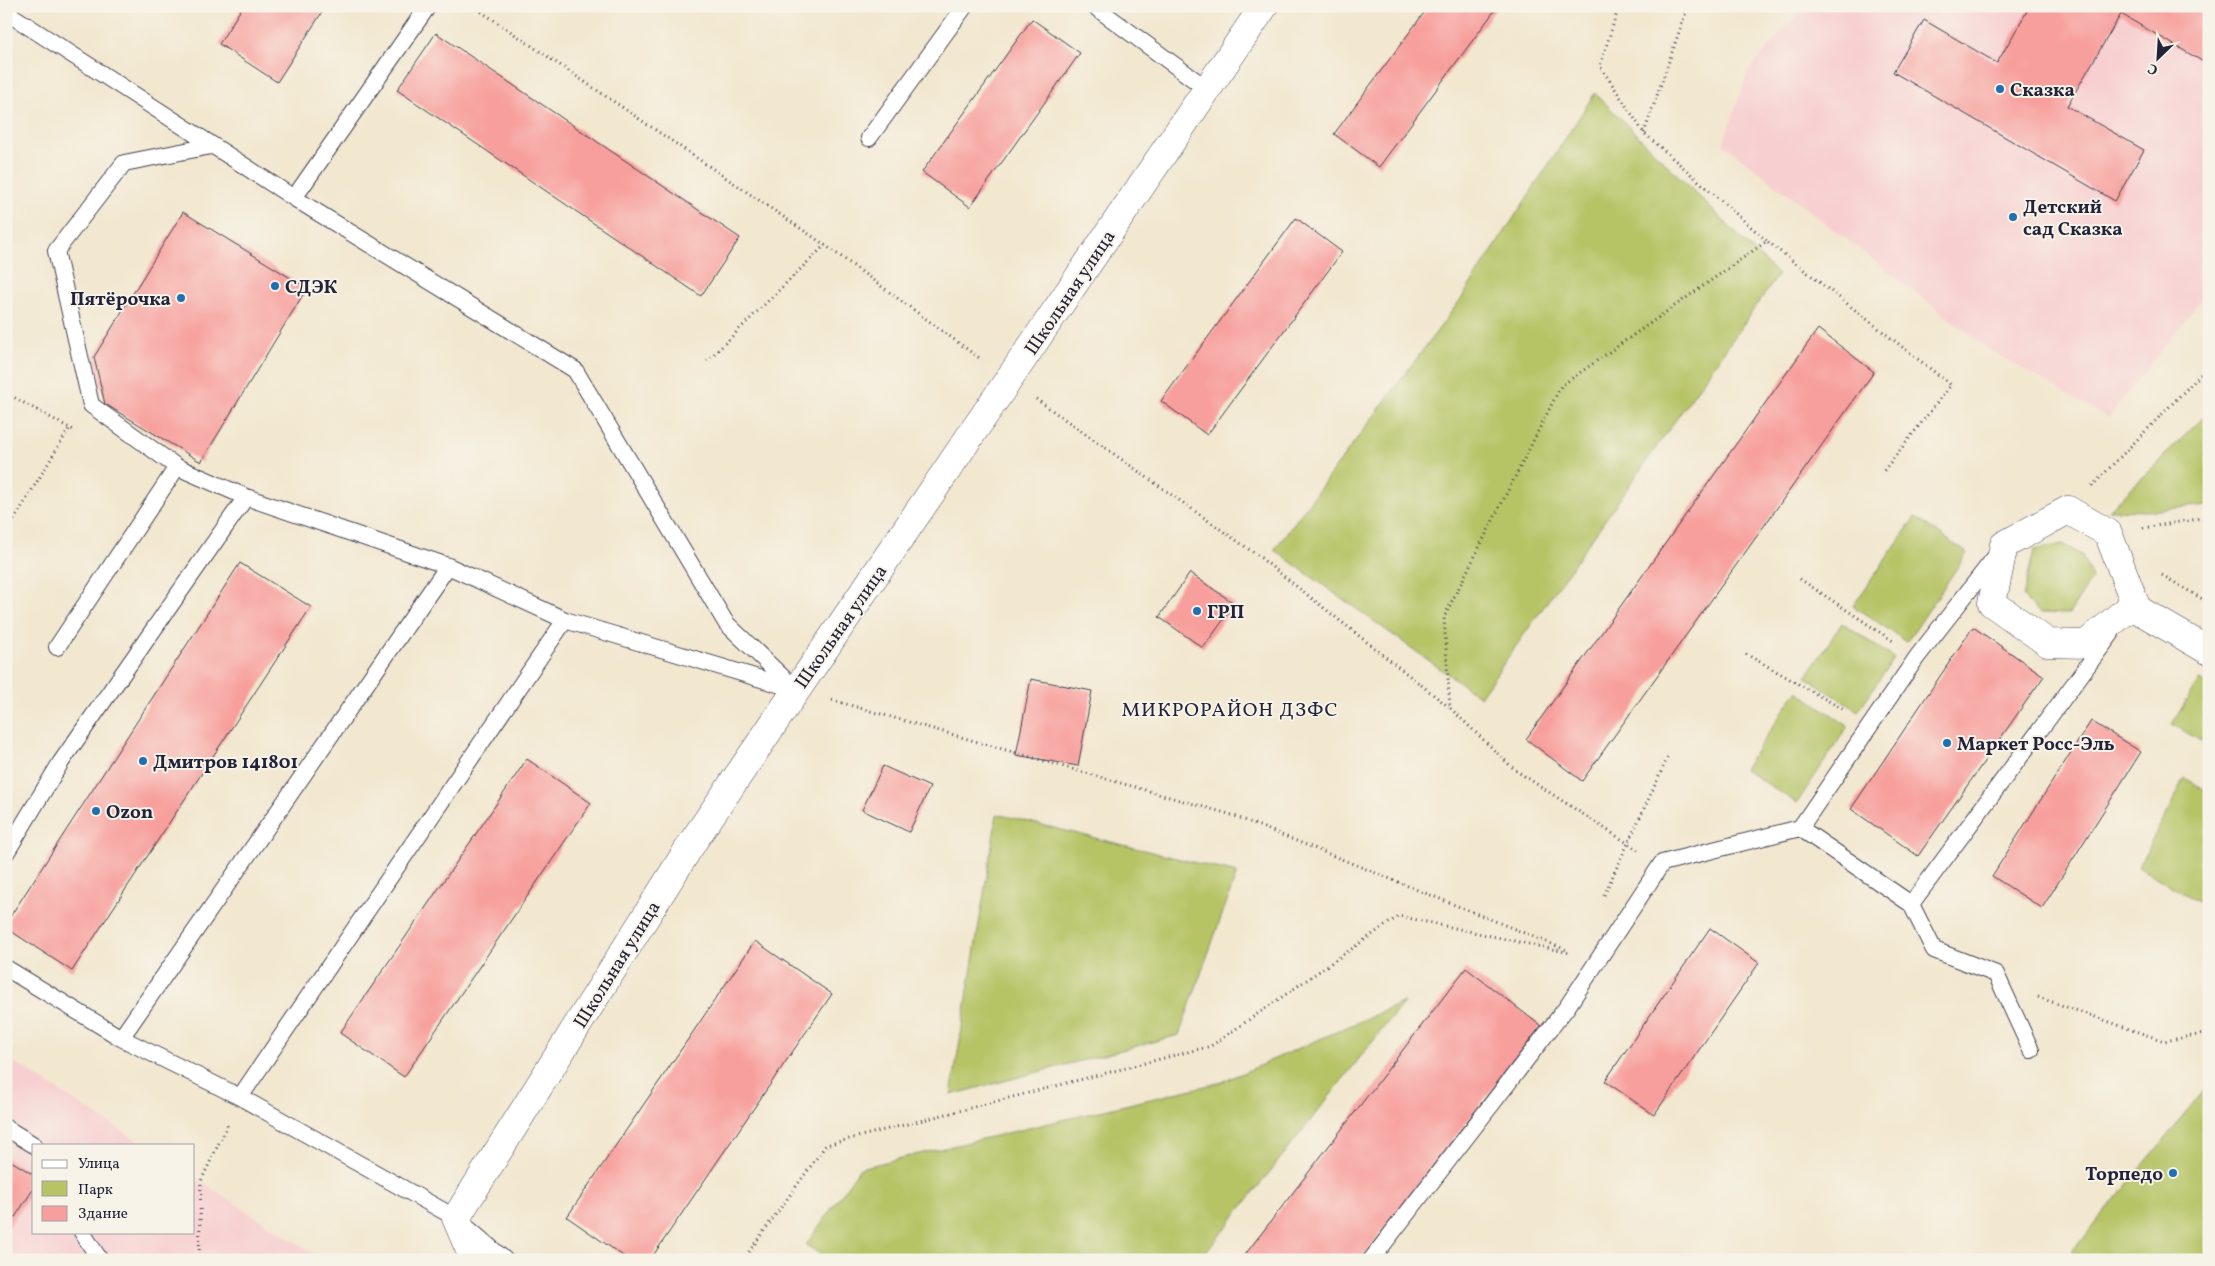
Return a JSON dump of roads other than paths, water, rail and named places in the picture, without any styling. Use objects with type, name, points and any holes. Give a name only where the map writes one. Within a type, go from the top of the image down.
[{"type":"street","name":"Школьная улица","points":[[456,1218],[694,840],[1264,6]]},
{"type":"street","points":[[2135,603],[2086,644],[2048,643],[1992,603],[2004,545],[2068,510],[2108,533],[2135,603],[2137,609],[2209,651]]},
{"type":"street","points":[[456,1218],[474,1260]]},
{"type":"lane","points":[[294,198],[428,6]]},
{"type":"lane","points":[[869,138],[965,6]]},
{"type":"lane","points":[[1094,6],[1207,89]]},
{"type":"lane","points":[[6,12],[211,146],[575,370],[726,623],[796,690]]},
{"type":"lane","points":[[211,146],[124,163],[56,251],[91,405],[177,467],[246,497],[448,566],[565,620],[796,690]]},
{"type":"lane","points":[[57,647],[177,467]]},
{"type":"lane","points":[[6,853],[62,762],[246,497]]},
{"type":"lane","points":[[1371,1260],[1567,1007],[1662,863],[1800,828],[1917,657],[2004,545]]},
{"type":"lane","points":[[121,1038],[448,566]]},
{"type":"lane","points":[[1910,904],[2135,603]]},
{"type":"lane","points":[[240,1097],[565,620]]},
{"type":"lane","points":[[1800,828],[1910,904],[1934,950],[1996,974],[2031,1050]]},
{"type":"lane","points":[[6,968],[121,1038],[240,1097],[456,1218],[505,1260]]},
{"type":"lane","points":[[6,1128],[32,1144]]},
{"type":"lane","points":[[83,1234],[100,1260]]},
{"type":"place","name":"Сказка","points":[[2000,89]]},
{"type":"place","name":"Детский сад Сказка","points":[[2013,217]]},
{"type":"place","name":"СДЭК","points":[[275,286]]},
{"type":"place","name":"Пятёрочка","points":[[181,298]]},
{"type":"place","name":"ГРП","points":[[1197,611]]},
{"type":"place","name":"Маркет Росс-Эль","points":[[1947,743]]},
{"type":"place","name":"Дмитров 141801","points":[[143,761]]},
{"type":"place","name":"Ozon","points":[[96,811]]},
{"type":"place","name":"Торпедо","points":[[2173,1173]]},
{"type":"district","name":"МИКРОРАЙОН ДЗФС","points":[[1230,709]]}]
